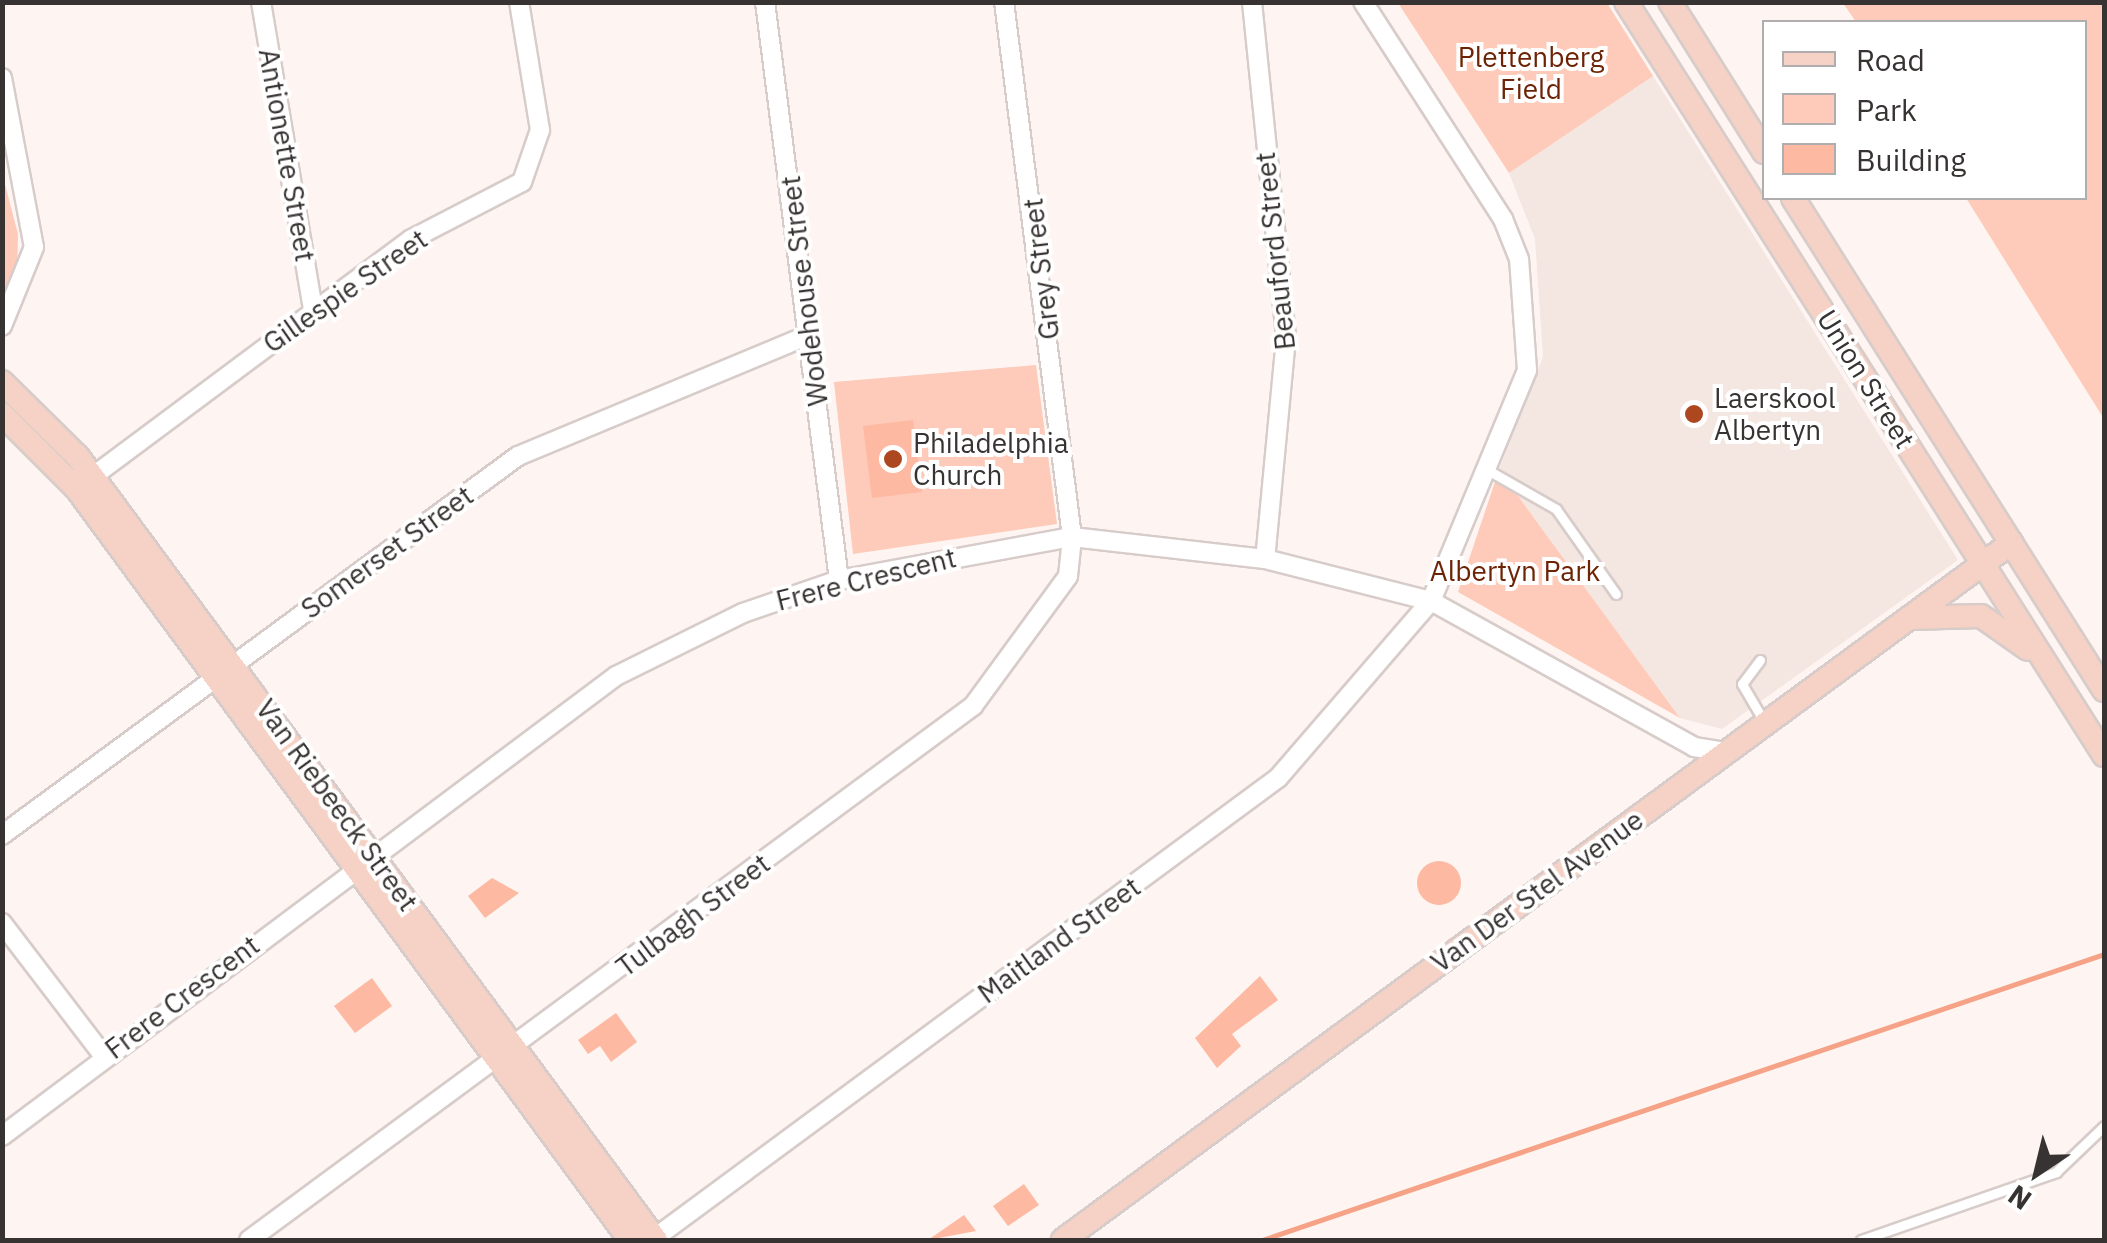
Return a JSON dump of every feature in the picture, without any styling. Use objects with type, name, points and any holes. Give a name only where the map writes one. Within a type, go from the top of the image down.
[{"type":"street","name":"Antionette Street","points":[[261,2],[314,308]]},
{"type":"street","name":"Gillespie Street","points":[[85,483],[314,308],[410,240],[500,199],[529,171],[540,130],[519,2]]},
{"type":"street","name":"Wodehouse Street","points":[[764,2],[839,580]]},
{"type":"street","name":"Grey Street","points":[[1004,2],[1072,536]]},
{"type":"street","name":"Beauford Street","points":[[1252,2],[1286,338],[1264,558]]},
{"type":"street","name":"Maitland Street","points":[[654,1240],[1278,778],[1431,601],[1527,370],[1517,247],[1363,2]]},
{"type":"street","name":"Union Street","points":[[1626,2],[2104,755]]},
{"type":"street","points":[[1670,2],[1762,149]]},
{"type":"street","points":[[2,78],[34,247],[2,326]]},
{"type":"street","points":[[1712,137],[1742,116]]},
{"type":"street","name":"Union Street","points":[[1795,200],[2104,690]]},
{"type":"street","name":"Somerset Street","points":[[2,835],[536,445],[808,335]]},
{"type":"street","name":"Van Riebeeck Street","points":[[2,382],[85,483],[506,1051],[654,1240]]},
{"type":"street","name":"Van Riebeeck Street","points":[[2,414],[85,483]]},
{"type":"street","name":"Frere Crescent","points":[[2,1136],[103,1055],[642,660],[839,580],[1072,536],[1264,558],[1431,601],[1694,748],[1732,750]]},
{"type":"street","name":"Tulbagh Street","points":[[249,1240],[986,696],[1068,576],[1072,536]]},
{"type":"street","name":"Van Der Stel Avenue","points":[[1062,1240],[2011,543]]},
{"type":"street","points":[[1908,619],[1980,616],[2052,672]]},
{"type":"street","points":[[2,923],[103,1055]]},
{"type":"street","name":"Van Riebeeck Street","points":[[506,1051],[630,1240]]},
{"type":"lane","points":[[1486,469],[1556,509],[1616,594]]},
{"type":"lane","points":[[1760,660],[1742,684],[1767,725]]},
{"type":"lane","points":[[1861,1240],[2056,1172],[2104,1126]]},
{"type":"shaded area","name":"Laerskool Albertyn","points":[[1653,76],[1958,560],[1722,729],[1680,718],[1499,470],[1543,357],[1535,239],[1509,173]]},
{"type":"green space","name":"Plettenberg Field","points":[[1398,3],[1607,3],[1653,76],[1509,173]]},
{"type":"green space","points":[[1843,3],[2104,3],[2104,419],[1967,200],[2087,200],[2087,20],[1855,20]]},
{"type":"green space","points":[[2,173],[18,234],[17,279],[3,304]]},
{"type":"green space","points":[[1036,365],[1057,524],[853,554],[834,382]]},
{"type":"green space","name":"Albertyn Park","points":[[1499,470],[1680,718],[1458,592]]},
{"type":"building","name":"Philadelphia Church","points":[[913,420],[922,492],[872,498],[863,426]]},
{"type":"building","points":[[1439,861],[1455,867],[1461,883],[1455,899],[1439,905],[1423,899],[1417,883],[1423,867]]},
{"type":"building","points":[[492,878],[519,893],[485,918],[468,896]]},
{"type":"building","points":[[1260,976],[1278,1000],[1232,1034],[1241,1046],[1217,1068],[1195,1038]]},
{"type":"building","points":[[372,978],[392,1006],[355,1033],[334,1006]]},
{"type":"building","points":[[616,1013],[637,1042],[611,1062],[600,1046],[588,1054],[578,1040]]},
{"type":"building","points":[[1024,1184],[1039,1205],[1008,1226],[993,1206]]},
{"type":"building","points":[[964,1215],[976,1231],[928,1240]]},
{"type":"waterway","points":[[1262,1240],[2104,954]]},
{"type":"place","name":"Laerskool Albertyn","points":[[1694,414]]},
{"type":"place","name":"Philadelphia Church","points":[[893,459]]}]
